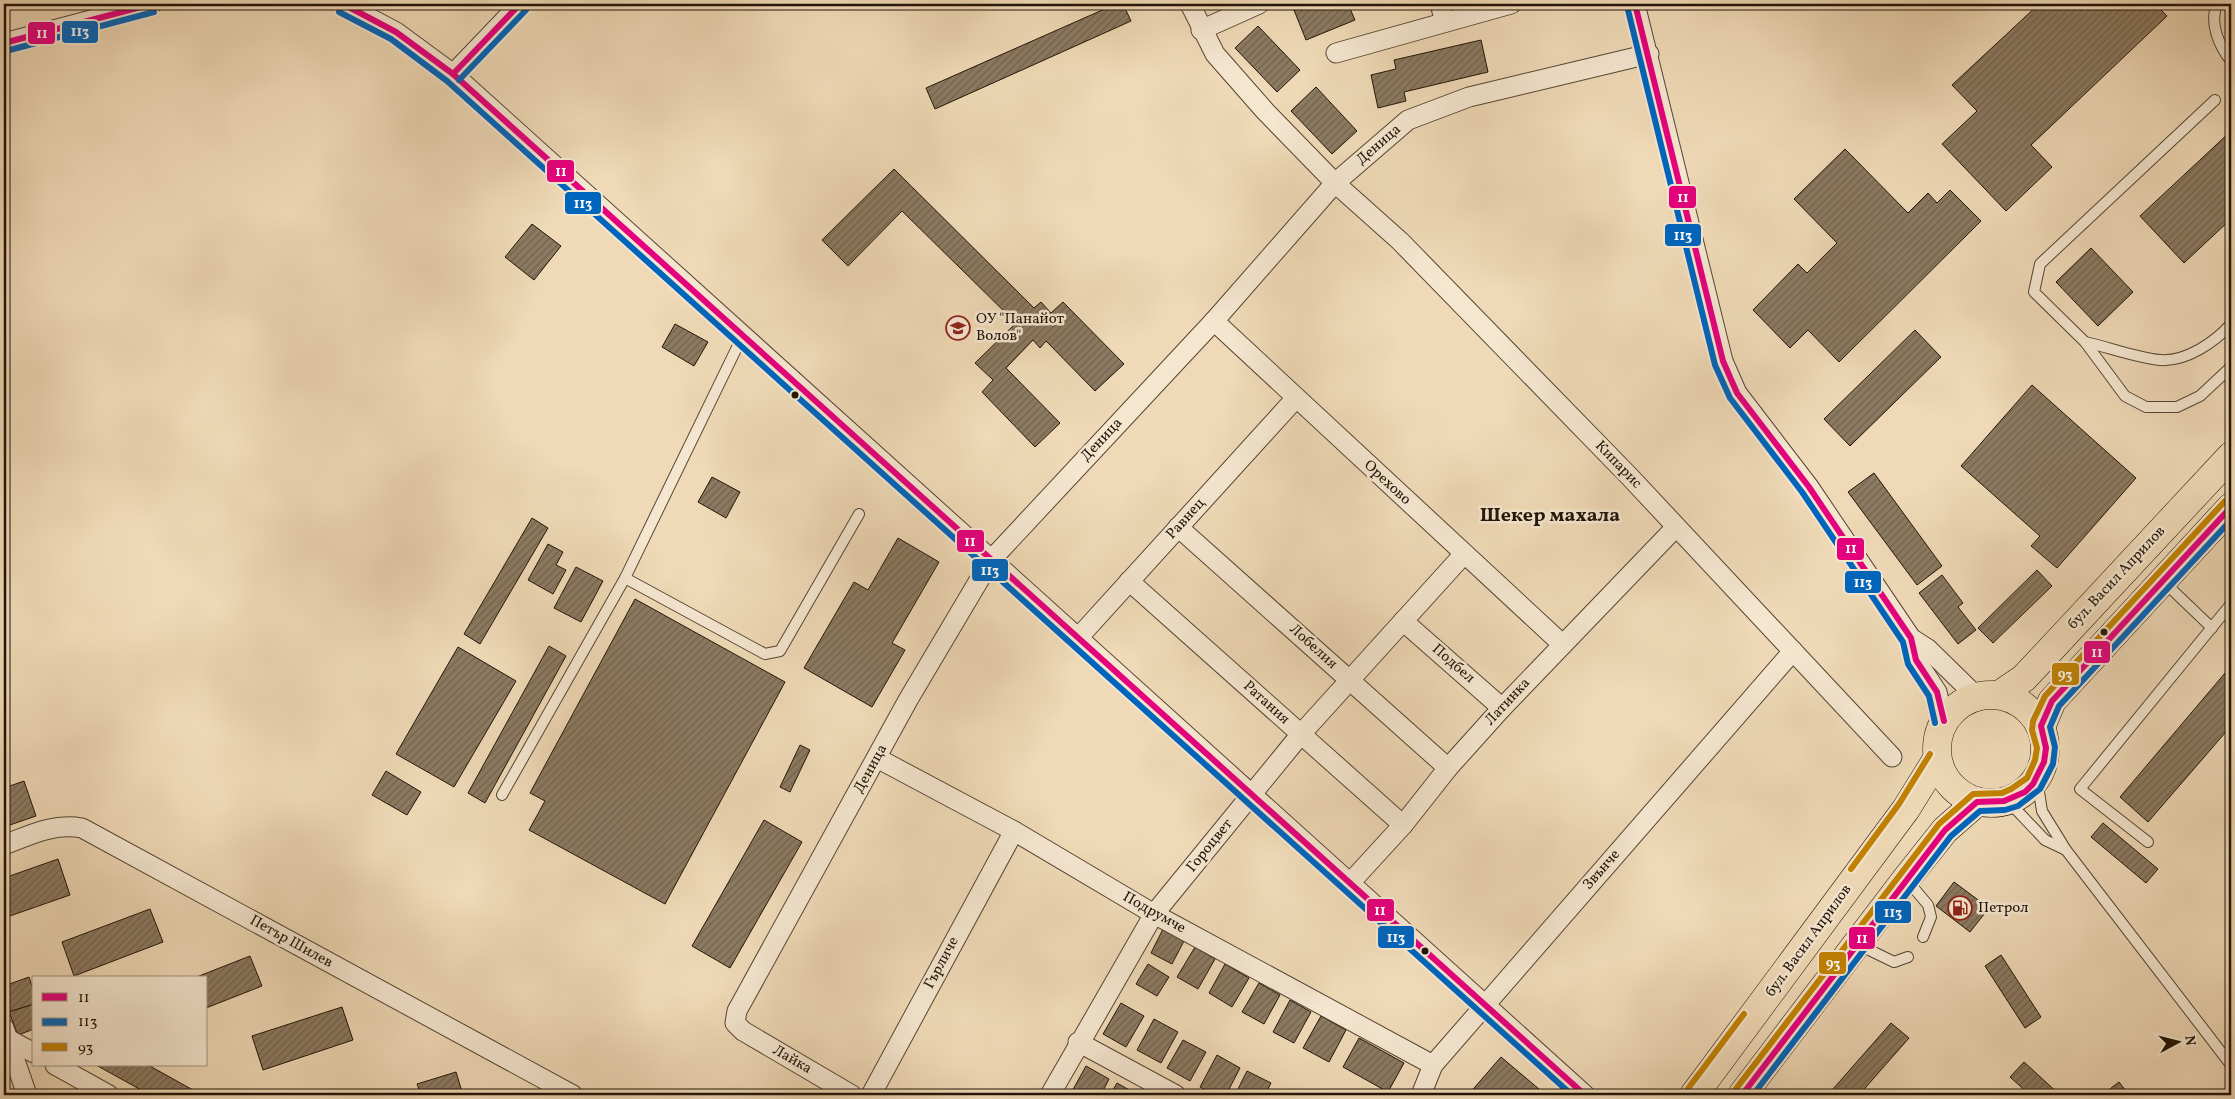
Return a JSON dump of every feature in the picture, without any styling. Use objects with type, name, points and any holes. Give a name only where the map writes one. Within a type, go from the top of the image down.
[{"type":"main road","name":"бул. Васил Априлов","points":[[1988,696],[2024,678],[2231,456]]},
{"type":"main road","points":[[2041,727],[2052,701],[2231,507]]},
{"type":"main road","points":[[1988,696],[2016,700],[2031,712],[2041,727],[2046,746],[2044,763],[2037,779],[2024,793],[2008,801],[1991,804],[1977,802],[1956,791],[1944,777],[1937,759],[1937,740],[1944,721],[1960,703],[1988,696]]},
{"type":"main road","name":"бул. Васил Априлов","points":[[1694,1095],[1889,833],[1937,759]]},
{"type":"main road","points":[[1742,1095],[1945,830],[1977,802]]},
{"type":"street","points":[[4,43],[152,4]]},
{"type":"street","points":[[343,4],[363,8],[453,74],[1581,1093]]},
{"type":"street","points":[[453,74],[520,4]]},
{"type":"street","name":"Кипарис","points":[[1190,4],[1201,30],[1215,54],[1265,111],[1335,183],[1400,241],[1676,527],[1892,757]]},
{"type":"street","points":[[1201,30],[1259,4]]},
{"type":"street","points":[[1440,4],[1446,22]]},
{"type":"street","points":[[1336,53],[1511,4]]},
{"type":"street","points":[[1635,4],[1649,54],[1723,361],[1737,393],[1809,487],[1911,638],[1916,660],[1937,692],[1944,721]]},
{"type":"street","name":"Деница","points":[[735,1023],[737,1011],[908,700],[991,560],[1214,321],[1335,183],[1408,120],[1469,97],[1649,54]]},
{"type":"street","name":"Орехово","points":[[1214,321],[1295,399],[1562,644]]},
{"type":"street","name":"Равнец","points":[[1077,639],[1295,399]]},
{"type":"street","name":"Лобелия","points":[[1178,527],[1448,768]]},
{"type":"street","name":"Латинка","points":[[1348,884],[1403,825],[1448,768],[1502,708],[1676,527]]},
{"type":"street","name":"Гороцвет","points":[[1050,1095],[1078,1042],[1154,914],[1301,734],[1464,554]]},
{"type":"street","name":"Ратания","points":[[1130,581],[1403,825]]},
{"type":"street","name":"Подбел","points":[[1403,621],[1502,708]]},
{"type":"street","points":[[1911,638],[1988,696]]},
{"type":"street","name":"Звънче","points":[[1421,1095],[1433,1065],[1793,652]]},
{"type":"street","name":"Подрумче","points":[[877,758],[1014,831],[1154,914],[1433,1065]]},
{"type":"street","name":"Петър Шилев","points":[[4,845],[49,828],[66,826],[82,828],[572,1095]]},
{"type":"street","name":"Гърличе","points":[[871,1095],[1014,831]]},
{"type":"street","name":"Лайка","points":[[735,1023],[743,1031],[852,1095]]},
{"type":"street","points":[[6,1033],[32,1052]]},
{"type":"street","points":[[6,1033],[27,1095]]},
{"type":"street","points":[[1078,1042],[1176,1095]]},
{"type":"street","points":[[57,1066],[109,1095]]},
{"type":"lane","points":[[2217,4],[2215,30],[2225,54],[2231,61]]},
{"type":"lane","points":[[2215,100],[2040,264],[2034,292],[2085,342],[2125,396],[2146,407],[2177,407],[2200,396],[2231,367]]},
{"type":"lane","points":[[2085,342],[2162,360],[2194,353],[2222,335],[2231,324]]},
{"type":"lane","points":[[502,795],[625,578],[743,335]]},
{"type":"lane","points":[[625,578],[764,654],[780,651],[859,514]]},
{"type":"lane","points":[[2163,581],[2212,628]]},
{"type":"lane","points":[[2148,842],[2080,788],[2231,604]]},
{"type":"lane","points":[[2037,779],[2042,811],[2066,850],[2231,1064]]},
{"type":"lane","points":[[2008,801],[2045,840],[2066,850]]},
{"type":"lane","points":[[1906,879],[1928,905],[1931,917],[1923,937]]},
{"type":"lane","points":[[1858,944],[1894,962],[1908,957]]},
{"type":"building","points":[[1116,4],[1123,4],[1131,21],[935,109],[926,88]]},
{"type":"building","points":[[1308,4],[1348,4],[1355,20],[1306,40],[1294,10]]},
{"type":"building","points":[[2039,4],[2155,4],[2167,16],[2031,145],[2052,167],[2006,211],[1942,144],[1977,111],[1952,85]]},
{"type":"building","points":[[1258,26],[1300,70],[1277,92],[1235,48]]},
{"type":"building","points":[[1481,40],[1488,72],[1404,92],[1406,101],[1378,108],[1371,75],[1396,69],[1394,60]]},
{"type":"building","points":[[1316,87],[1357,131],[1332,154],[1291,111]]},
{"type":"building","points":[[2231,131],[2231,219],[2184,263],[2140,216]]},
{"type":"building","points":[[1845,149],[1908,213],[1928,193],[1937,203],[1950,190],[1981,221],[1839,362],[1808,330],[1790,348],[1753,310],[1798,264],[1807,273],[1837,243],[1794,199]]},
{"type":"building","points":[[894,169],[1034,308],[1041,302],[1051,313],[1063,302],[1124,364],[1095,391],[1046,341],[1040,348],[1033,340],[1006,368],[1060,423],[1035,447],[982,392],[993,380],[975,363],[1016,323],[902,211],[848,266],[822,240]]},
{"type":"building","points":[[532,224],[561,246],[534,280],[505,257]]},
{"type":"building","points":[[2091,248],[2133,292],[2098,326],[2056,282]]},
{"type":"building","points":[[675,324],[708,342],[694,366],[662,347]]},
{"type":"building","points":[[1915,330],[1941,357],[1850,446],[1824,419]]},
{"type":"building","points":[[2032,385],[2136,478],[2057,568],[2031,546],[2040,536],[1961,466]]},
{"type":"building","points":[[1874,473],[1942,566],[1917,585],[1848,492]]},
{"type":"building","points":[[712,477],[740,492],[726,518],[698,502]]},
{"type":"building","points":[[532,518],[548,528],[480,644],[464,634]]},
{"type":"building","points":[[898,538],[939,562],[892,643],[905,650],[872,707],[804,668],[854,582],[868,590]]},
{"type":"building","points":[[548,544],[563,552],[556,565],[566,570],[553,594],[528,580]]},
{"type":"building","points":[[576,567],[603,581],[581,622],[554,608]]},
{"type":"building","points":[[2037,570],[2052,586],[1993,643],[1978,628]]},
{"type":"building","points":[[1942,575],[1963,603],[1958,607],[1976,630],[1958,644],[1919,593]]},
{"type":"building","points":[[635,599],[785,682],[665,904],[529,830],[545,801],[530,793]]},
{"type":"building","points":[[549,646],[566,656],[485,803],[468,793]]},
{"type":"building","points":[[458,647],[516,681],[454,787],[396,754]]},
{"type":"building","points":[[2231,666],[2231,726],[2148,822],[2120,797]]},
{"type":"building","points":[[800,745],[810,750],[790,792],[780,787]]},
{"type":"building","points":[[386,771],[421,792],[407,815],[372,795]]},
{"type":"building","points":[[24,781],[36,816],[4,827],[4,788]]},
{"type":"building","points":[[764,820],[802,842],[730,968],[692,946]]},
{"type":"building","points":[[2103,823],[2158,869],[2146,883],[2091,837]]},
{"type":"building","points":[[58,859],[70,895],[4,918],[4,878]]},
{"type":"building","points":[[1954,882],[1989,908],[1970,932],[1936,906]]},
{"type":"building","points":[[150,909],[163,942],[74,976],[62,942]]},
{"type":"building","points":[[1163,929],[1184,941],[1172,964],[1151,953]]},
{"type":"building","points":[[1195,947],[1215,959],[1198,989],[1177,977]]},
{"type":"building","points":[[2001,955],[2041,1017],[2025,1028],[1985,966]]},
{"type":"building","points":[[250,956],[262,986],[208,1007],[208,976],[199,976]]},
{"type":"building","points":[[1148,964],[1169,977],[1157,996],[1136,984]]},
{"type":"building","points":[[1225,964],[1249,978],[1232,1007],[1209,993]]},
{"type":"building","points":[[29,977],[32,986],[32,1005],[9,1012],[4,997],[4,986]]},
{"type":"building","points":[[1259,983],[1280,995],[1264,1024],[1242,1012]]},
{"type":"building","points":[[1290,1000],[1311,1012],[1294,1043],[1273,1032]]},
{"type":"building","points":[[1121,1003],[1144,1016],[1126,1047],[1103,1034]]},
{"type":"building","points":[[32,1005],[32,1030],[18,1035],[9,1012]]},
{"type":"building","points":[[342,1007],[353,1040],[263,1070],[252,1036]]},
{"type":"building","points":[[1321,1016],[1346,1030],[1329,1062],[1303,1048]]},
{"type":"building","points":[[1154,1019],[1178,1032],[1161,1063],[1137,1050]]},
{"type":"building","points":[[1891,1023],[1909,1038],[1859,1095],[1841,1095],[1833,1089]]},
{"type":"building","points":[[1359,1038],[1404,1063],[1388,1092],[1343,1067]]},
{"type":"building","points":[[1183,1040],[1206,1052],[1190,1081],[1167,1068]]},
{"type":"building","points":[[1217,1055],[1240,1068],[1226,1095],[1216,1095],[1200,1087]]},
{"type":"building","points":[[4,1056],[10,1071],[4,1073]]},
{"type":"building","points":[[1501,1057],[1546,1095],[1468,1095]]},
{"type":"building","points":[[2024,1062],[2060,1095],[2030,1095],[2010,1077]]},
{"type":"building","points":[[98,1066],[150,1066],[202,1095],[150,1095]]},
{"type":"building","points":[[1086,1066],[1109,1079],[1101,1095],[1070,1095]]},
{"type":"building","points":[[1247,1071],[1271,1083],[1265,1095],[1235,1095]]},
{"type":"building","points":[[456,1072],[463,1095],[421,1095],[417,1084]]},
{"type":"building","points":[[2119,1082],[2129,1095],[2102,1095]]},
{"type":"building","points":[[1117,1083],[1138,1095],[1110,1095]]},
{"type":"transit line","name":"11","points":[[4,43],[152,4]]},
{"type":"transit line","name":"11","points":[[343,4],[396,32],[453,74],[1585,1095]]},
{"type":"transit line","name":"11","points":[[453,74],[520,4]]},
{"type":"transit line","name":"11","points":[[1635,4],[1723,361],[1737,393],[1809,487],[1911,638],[1916,660],[1937,692],[1944,721]]},
{"type":"transit line","name":"113","points":[[1627,6],[1715,365],[1730,398],[1802,492],[1903,642],[1908,664],[1929,696],[1935,723]]},
{"type":"transit line","name":"113","points":[[459,80],[526,10]]},
{"type":"transit line","name":"113","points":[[6,51],[154,12]]},
{"type":"transit line","name":"113","points":[[339,12],[391,39],[447,81],[1572,1095]]},
{"type":"transit line","name":"93","points":[[1735,1090],[1939,824],[1973,794],[2002,793],[2027,778],[2035,760],[2037,748],[2032,730],[2033,721],[2045,696],[2225,501]]},
{"type":"transit line","name":"11","points":[[1742,1095],[1945,830],[1977,802],[2004,801],[2025,792],[2033,784],[2044,762],[2046,748],[2041,726],[2052,701],[2231,507]]},
{"type":"transit line","name":"113","points":[[1753,1095],[1951,836],[1980,811],[2005,810],[2018,806],[2040,789],[2053,764],[2055,747],[2050,727],[2059,706],[2231,520]]},
{"type":"transit line","name":"93","points":[[1851,869],[1899,804],[1930,754]]},
{"type":"transit line","name":"93","points":[[1687,1090],[1744,1014]]},
{"type":"place","name":"ОУ \"Панайот Волов\"","points":[[958,328]]},
{"type":"place","name":"Петрол","points":[[1960,908]]},
{"type":"district","name":"Шекер махала","points":[[1550,516]]}]
